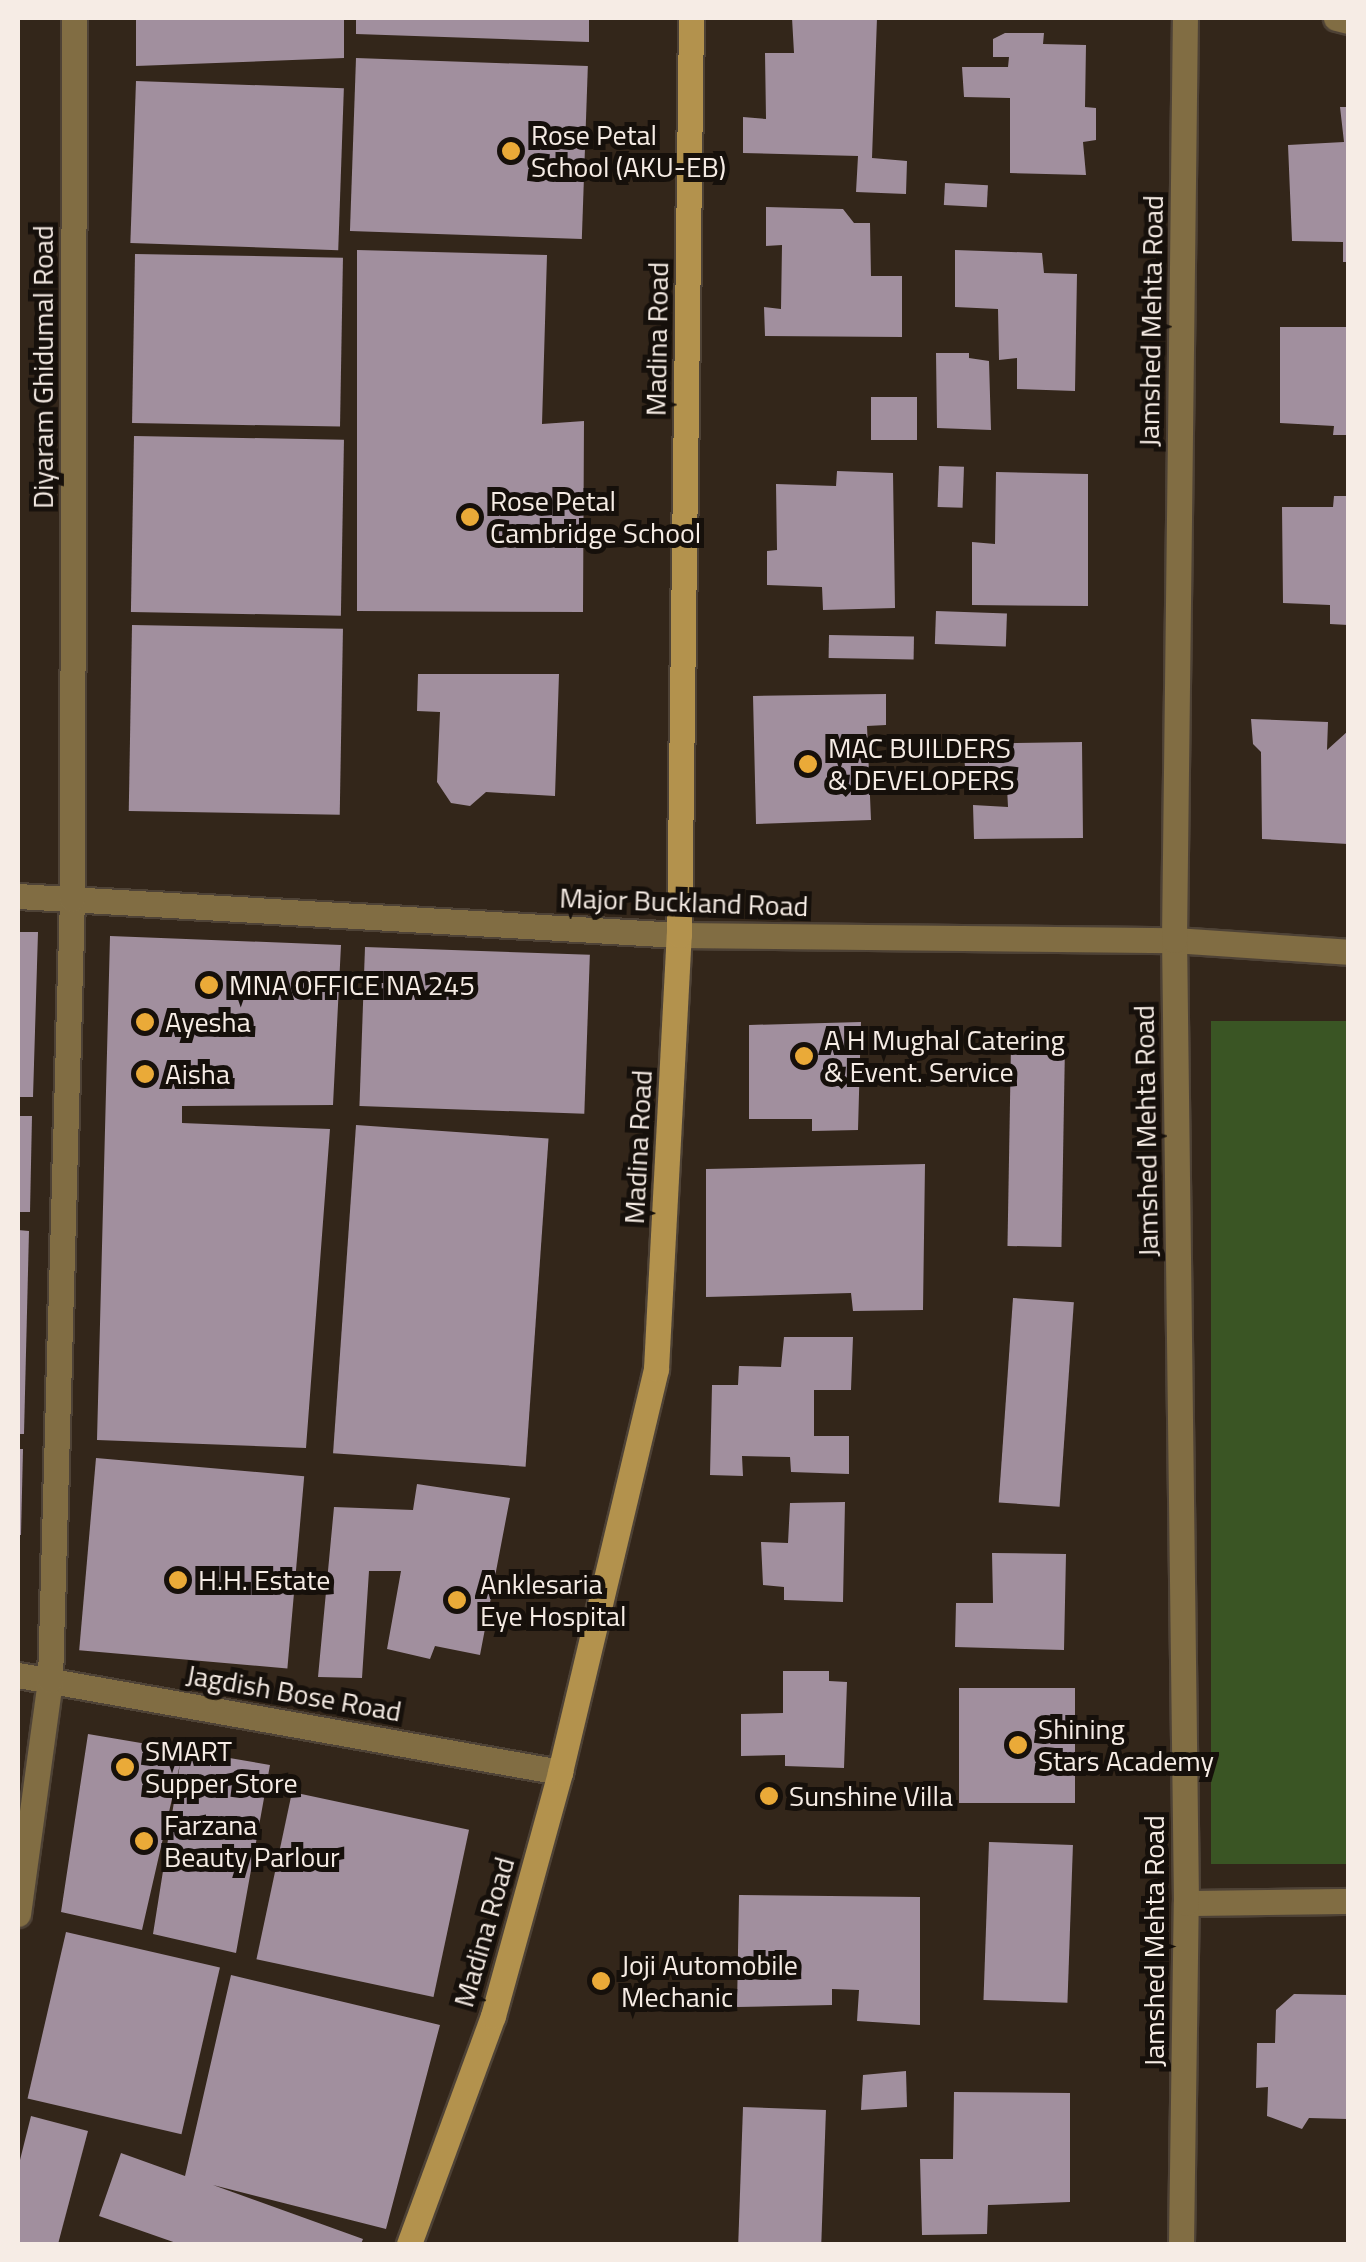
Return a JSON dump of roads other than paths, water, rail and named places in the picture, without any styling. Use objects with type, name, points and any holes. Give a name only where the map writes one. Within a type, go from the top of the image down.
[{"type":"main road","name":"Madina Road","points":[[409,2244],[492,2016],[560,1772],[656,1370],[679,935],[691,18]]},
{"type":"street","name":"Diyaram Ghidumal Road","points":[[18,1914],[50,1680],[72,899],[74,18]]},
{"type":"street","name":"Jamshed Mehta Road","points":[[1181,2244],[1186,1903],[1174,940],[1185,18]]},
{"type":"street","points":[[1336,18],[1348,21]]},
{"type":"street","name":"Major Buckland Road","points":[[18,896],[679,935],[1174,940],[1348,952]]},
{"type":"street","name":"Jagdish Bose Road","points":[[18,1675],[560,1772]]},
{"type":"street","points":[[1186,1903],[1348,1901]]},
{"type":"place","name":"Rose Petal School (AKU-EB)","points":[[511,151]]},
{"type":"place","name":"Rose Petal Cambridge School","points":[[470,517]]},
{"type":"place","name":"MAC BUILDERS & DEVELOPERS","points":[[808,764]]},
{"type":"place","name":"MNA OFFICE NA 245","points":[[209,985]]},
{"type":"place","name":"Ayesha","points":[[145,1022]]},
{"type":"place","name":"A H Mughal Catering & Event. Service","points":[[804,1056]]},
{"type":"place","name":"Aisha","points":[[145,1074]]},
{"type":"place","name":"H.H. Estate","points":[[178,1580]]},
{"type":"place","name":"Anklesaria Eye Hospital","points":[[457,1600]]},
{"type":"place","name":"Shining Stars Academy","points":[[1018,1745]]},
{"type":"place","name":"SMART Supper Store","points":[[125,1767]]},
{"type":"place","name":"Sunshine Villa","points":[[769,1796]]},
{"type":"place","name":"Farzana Beauty Parlour","points":[[144,1841]]},
{"type":"place","name":"Joji Automobile Mechanic","points":[[601,1981]]}]
